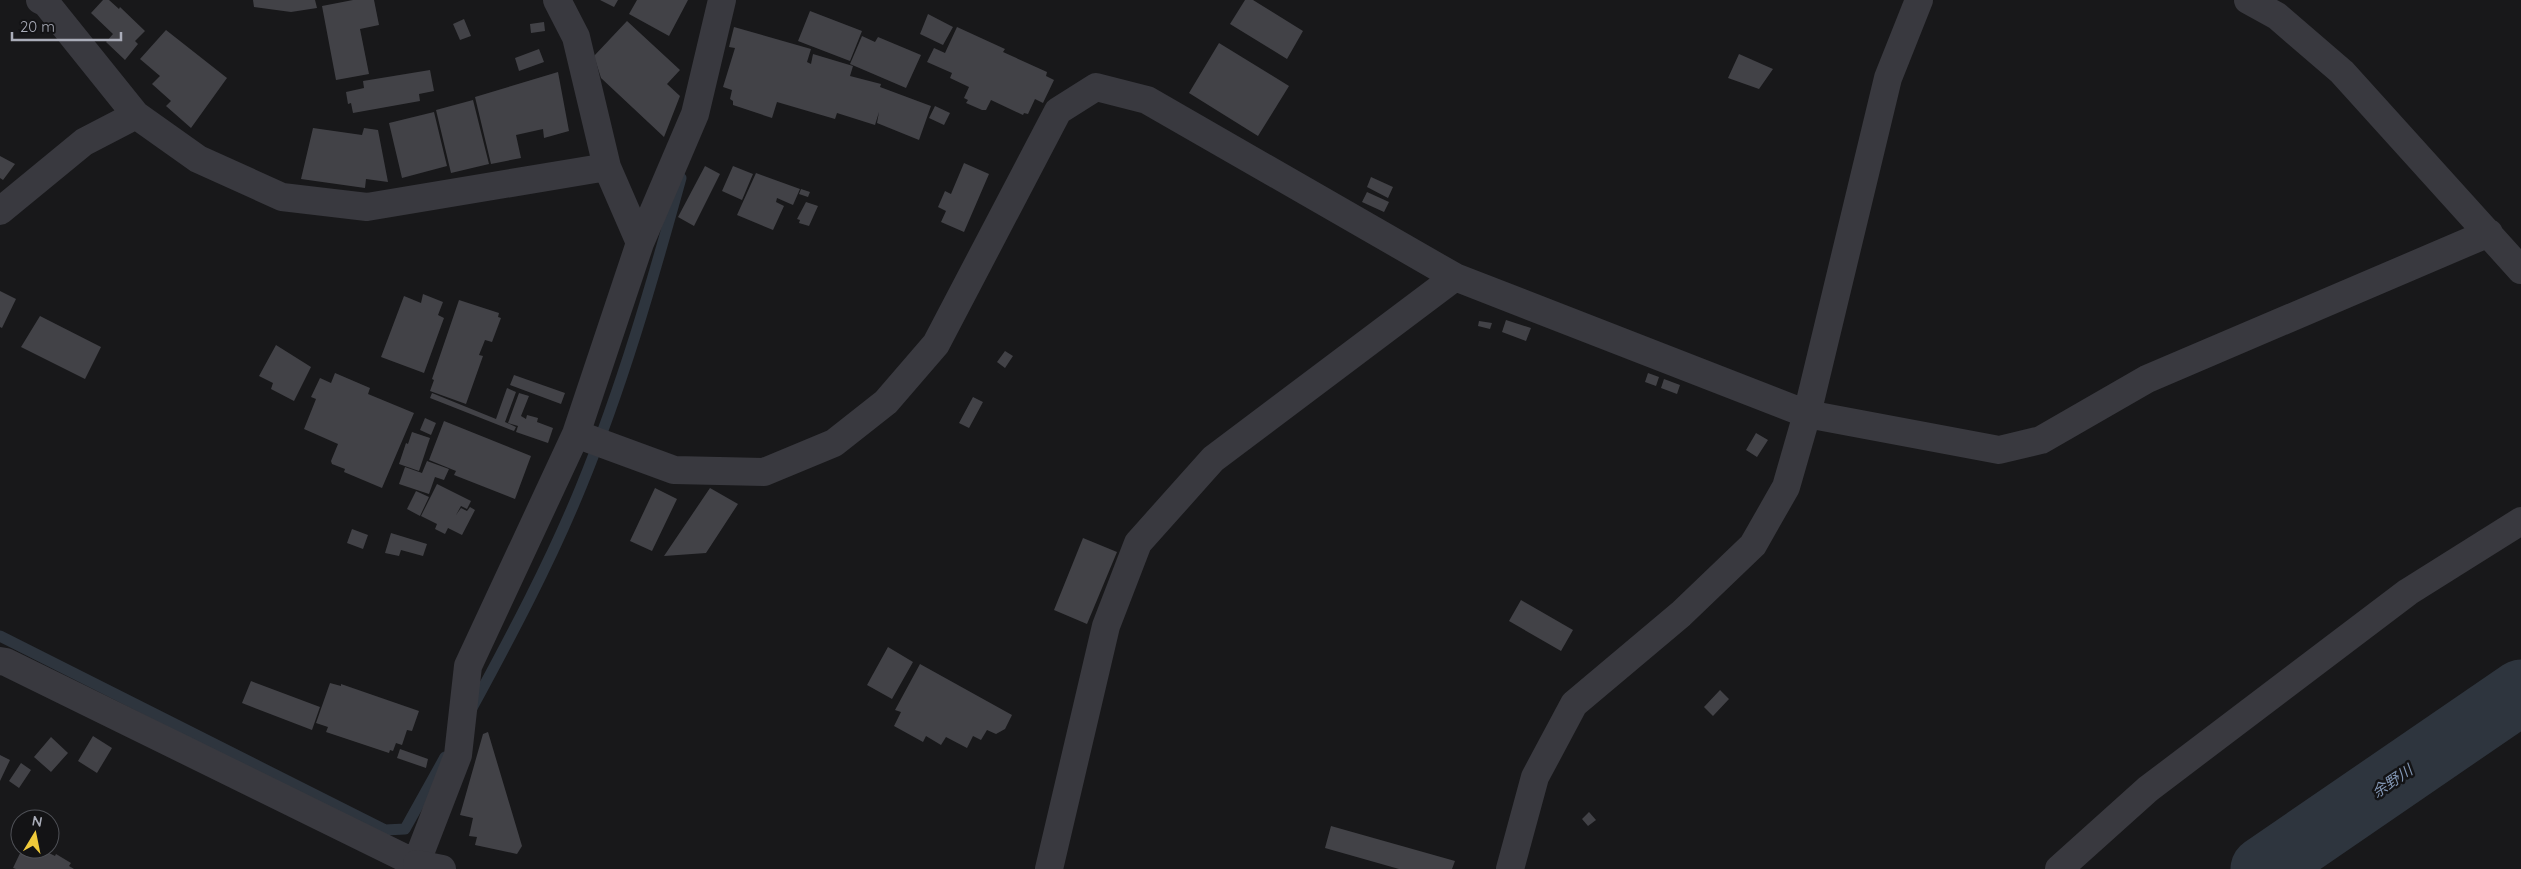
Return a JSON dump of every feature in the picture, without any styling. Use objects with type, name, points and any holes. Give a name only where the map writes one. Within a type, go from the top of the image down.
[{"type":"street","points":[[40,0],[46,4],[136,115],[198,159],[282,197],[367,207],[607,167]]},
{"type":"street","points":[[557,0],[576,37],[607,167],[640,242]]},
{"type":"street","points":[[0,661],[6,662],[424,867],[458,755],[468,666],[576,434],[640,242],[695,114],[722,0]]},
{"type":"street","points":[[1510,869],[1534,777],[1574,704],[1681,614],[1753,545],[1786,487],[1807,414],[1888,78],[1919,0]]},
{"type":"street","points":[[2248,0],[2277,16],[2342,72],[2521,270]]},
{"type":"street","points":[[576,434],[674,470],[764,472],[834,443],[886,402],[936,344],[1058,111],[1096,87],[1148,100],[1455,277],[1807,414],[2000,450],[2041,440],[2147,379],[2489,233]]},
{"type":"street","points":[[0,211],[84,142],[136,115]]},
{"type":"street","points":[[1049,869],[1106,626],[1138,543],[1212,459],[1455,277]]},
{"type":"street","points":[[2060,869],[2148,788],[2400,598],[2521,521]]},
{"type":"building","points":[[103,0],[109,0],[119,9],[120,7],[145,31],[135,41],[138,44],[125,60],[106,42],[113,34],[91,13]]},
{"type":"building","points":[[253,0],[315,0],[317,8],[291,12],[254,7]]},
{"type":"building","points":[[353,0],[374,0],[379,25],[360,29],[369,74],[336,80],[322,6]]},
{"type":"building","points":[[600,0],[618,0],[614,7]]},
{"type":"building","points":[[637,0],[688,0],[669,36],[629,14]]},
{"type":"building","points":[[1245,0],[1253,0],[1303,31],[1287,59],[1230,24]]},
{"type":"building","points":[[810,11],[862,31],[850,61],[798,41]]},
{"type":"building","points":[[928,14],[953,27],[943,45],[920,34]]},
{"type":"building","points":[[464,19],[471,36],[460,40],[453,24]]},
{"type":"building","points":[[627,21],[680,70],[667,84],[680,96],[664,137],[601,78],[594,56]]},
{"type":"building","points":[[544,22],[545,31],[531,33],[530,24]]},
{"type":"building","points":[[734,27],[811,49],[807,62],[811,64],[813,54],[853,66],[850,76],[881,84],[880,87],[931,106],[919,140],[877,123],[879,112],[875,125],[837,113],[835,119],[777,102],[772,118],[733,105],[733,101],[730,99],[732,90],[723,87],[735,48],[729,47]]},
{"type":"building","points":[[957,27],[1005,49],[1003,52],[1047,72],[1046,76],[1054,80],[1043,103],[1035,99],[1028,114],[1024,113],[1023,115],[991,100],[986,110],[966,103],[968,100],[964,98],[969,87],[950,78],[952,73],[927,62],[934,48],[945,53]]},
{"type":"building","points":[[166,30],[227,78],[191,128],[166,106],[171,101],[152,84],[160,76],[140,59]]},
{"type":"building","points":[[862,36],[875,42],[878,37],[921,55],[906,88],[850,64]]},
{"type":"building","points":[[1219,43],[1289,86],[1258,136],[1189,93]]},
{"type":"building","points":[[539,49],[544,62],[519,71],[515,58]]},
{"type":"building","points":[[1739,54],[1773,69],[1759,89],[1728,78]]},
{"type":"building","points":[[430,70],[434,91],[419,94],[420,101],[353,113],[351,103],[348,104],[346,92],[364,88],[363,81]]},
{"type":"building","points":[[558,72],[569,131],[544,138],[543,129],[516,135],[521,158],[491,164],[475,97]]},
{"type":"building","points":[[473,100],[489,164],[451,173],[436,110]]},
{"type":"building","points":[[935,106],[950,113],[944,125],[929,118]]},
{"type":"building","points":[[434,112],[447,166],[402,178],[389,123]]},
{"type":"building","points":[[313,128],[362,135],[364,128],[378,130],[388,182],[366,179],[365,188],[301,179]]},
{"type":"building","points":[[0,156],[15,164],[3,180],[0,178]]},
{"type":"building","points":[[964,163],[989,174],[964,232],[941,222],[946,211],[938,207],[945,191],[951,194]]},
{"type":"building","points":[[705,166],[720,174],[694,226],[678,217]]},
{"type":"building","points":[[733,166],[753,174],[742,200],[722,191]]},
{"type":"building","points":[[756,173],[800,189],[793,205],[777,198],[776,202],[784,206],[773,230],[737,215]]},
{"type":"building","points":[[1371,177],[1393,187],[1388,198],[1367,187]]},
{"type":"building","points":[[801,189],[810,192],[808,197],[799,194]]},
{"type":"building","points":[[1367,192],[1389,202],[1384,212],[1362,202]]},
{"type":"building","points":[[806,202],[818,206],[809,226],[799,223],[800,220],[797,219]]},
{"type":"building","points":[[0,291],[16,299],[2,328],[0,327]]},
{"type":"building","points":[[423,294],[443,302],[438,315],[444,318],[424,373],[381,357],[404,296],[421,303]]},
{"type":"building","points":[[459,300],[499,313],[498,317],[501,318],[492,342],[485,340],[479,355],[483,356],[466,404],[430,391],[434,380],[432,379]]},
{"type":"building","points":[[40,316],[101,347],[85,379],[21,347]]},
{"type":"building","points":[[1506,320],[1531,328],[1526,341],[1502,332]]},
{"type":"building","points":[[1479,321],[1492,323],[1490,329],[1478,326]]},
{"type":"building","points":[[276,345],[311,367],[294,401],[271,389],[273,383],[259,376]]},
{"type":"building","points":[[1005,351],[1013,356],[1005,368],[997,362]]},
{"type":"building","points":[[335,373],[370,388],[368,394],[414,413],[382,488],[344,472],[345,469],[332,464],[331,461],[338,444],[304,429],[316,399],[311,397],[320,378],[331,383]]},
{"type":"building","points":[[1648,373],[1659,377],[1656,386],[1645,382]]},
{"type":"building","points":[[514,375],[565,393],[561,404],[510,385]]},
{"type":"building","points":[[1664,379],[1680,385],[1677,394],[1661,388]]},
{"type":"building","points":[[507,388],[516,392],[505,422],[516,427],[514,431],[430,398],[432,393],[496,419]]},
{"type":"building","points":[[519,393],[529,396],[521,416],[526,419],[527,415],[538,418],[537,422],[553,428],[548,443],[516,432],[518,426],[508,423]]},
{"type":"building","points":[[973,397],[983,402],[969,428],[959,423]]},
{"type":"building","points":[[425,418],[436,423],[431,435],[420,430]]},
{"type":"building","points":[[444,421],[531,456],[515,499],[454,475],[456,471],[429,460]]},
{"type":"building","points":[[412,432],[430,438],[419,471],[399,464]]},
{"type":"building","points":[[1756,433],[1768,440],[1757,457],[1746,450]]},
{"type":"building","points":[[427,461],[449,469],[444,480],[435,477],[429,494],[399,484],[405,467],[422,473]]},
{"type":"building","points":[[437,484],[471,501],[467,509],[461,506],[456,515],[461,508],[467,511],[470,507],[475,510],[462,535],[448,528],[445,534],[435,529],[437,524],[421,516]]},
{"type":"building","points":[[655,488],[677,499],[652,551],[630,541]]},
{"type":"building","points":[[710,488],[738,504],[706,553],[664,556]]},
{"type":"building","points":[[416,491],[429,497],[420,516],[407,509]]},
{"type":"building","points":[[352,529],[368,535],[363,549],[347,543]]},
{"type":"building","points":[[391,533],[427,544],[423,556],[401,550],[399,556],[385,553]]},
{"type":"building","points":[[1083,538],[1117,552],[1087,624],[1054,610]]},
{"type":"building","points":[[1521,600],[1573,630],[1561,651],[1509,621]]},
{"type":"building","points":[[888,647],[913,662],[892,699],[867,685]]},
{"type":"building","points":[[920,664],[1012,715],[1005,729],[996,734],[987,730],[981,740],[973,736],[967,748],[946,737],[941,745],[926,736],[923,742],[894,726],[901,712],[895,710]]},
{"type":"building","points":[[251,681],[320,707],[312,730],[242,703]]},
{"type":"building","points":[[330,683],[341,686],[341,684],[419,711],[412,731],[407,730],[402,745],[396,743],[393,751],[390,750],[389,753],[326,732],[328,727],[316,723]]},
{"type":"building","points":[[1720,690],[1729,699],[1713,716],[1704,707]]},
{"type":"building","points":[[488,732],[522,846],[517,854],[475,845],[477,837],[469,836],[473,818],[460,815],[483,734]]},
{"type":"building","points":[[93,736],[112,748],[97,773],[78,761]]},
{"type":"building","points":[[51,737],[68,753],[51,772],[34,757]]},
{"type":"building","points":[[400,749],[428,759],[426,768],[397,758]]},
{"type":"building","points":[[0,755],[10,760],[0,781]]},
{"type":"building","points":[[21,763],[31,770],[19,788],[9,781]]},
{"type":"building","points":[[1589,812],[1596,820],[1588,826],[1582,819]]},
{"type":"building","points":[[1331,826],[1455,861],[1452,869],[1399,869],[1325,848]]},
{"type":"building","points":[[60,856],[71,863],[69,866],[74,869],[16,869],[13,868],[17,859],[60,859]]},
{"type":"waterway","points":[[472,708],[543,571],[569,515],[596,449],[636,334],[681,178]]},
{"type":"waterway","points":[[0,636],[385,830],[405,829],[445,757]]},
{"type":"waterway","name":"余野川","points":[[2263,869],[2521,692]]}]
